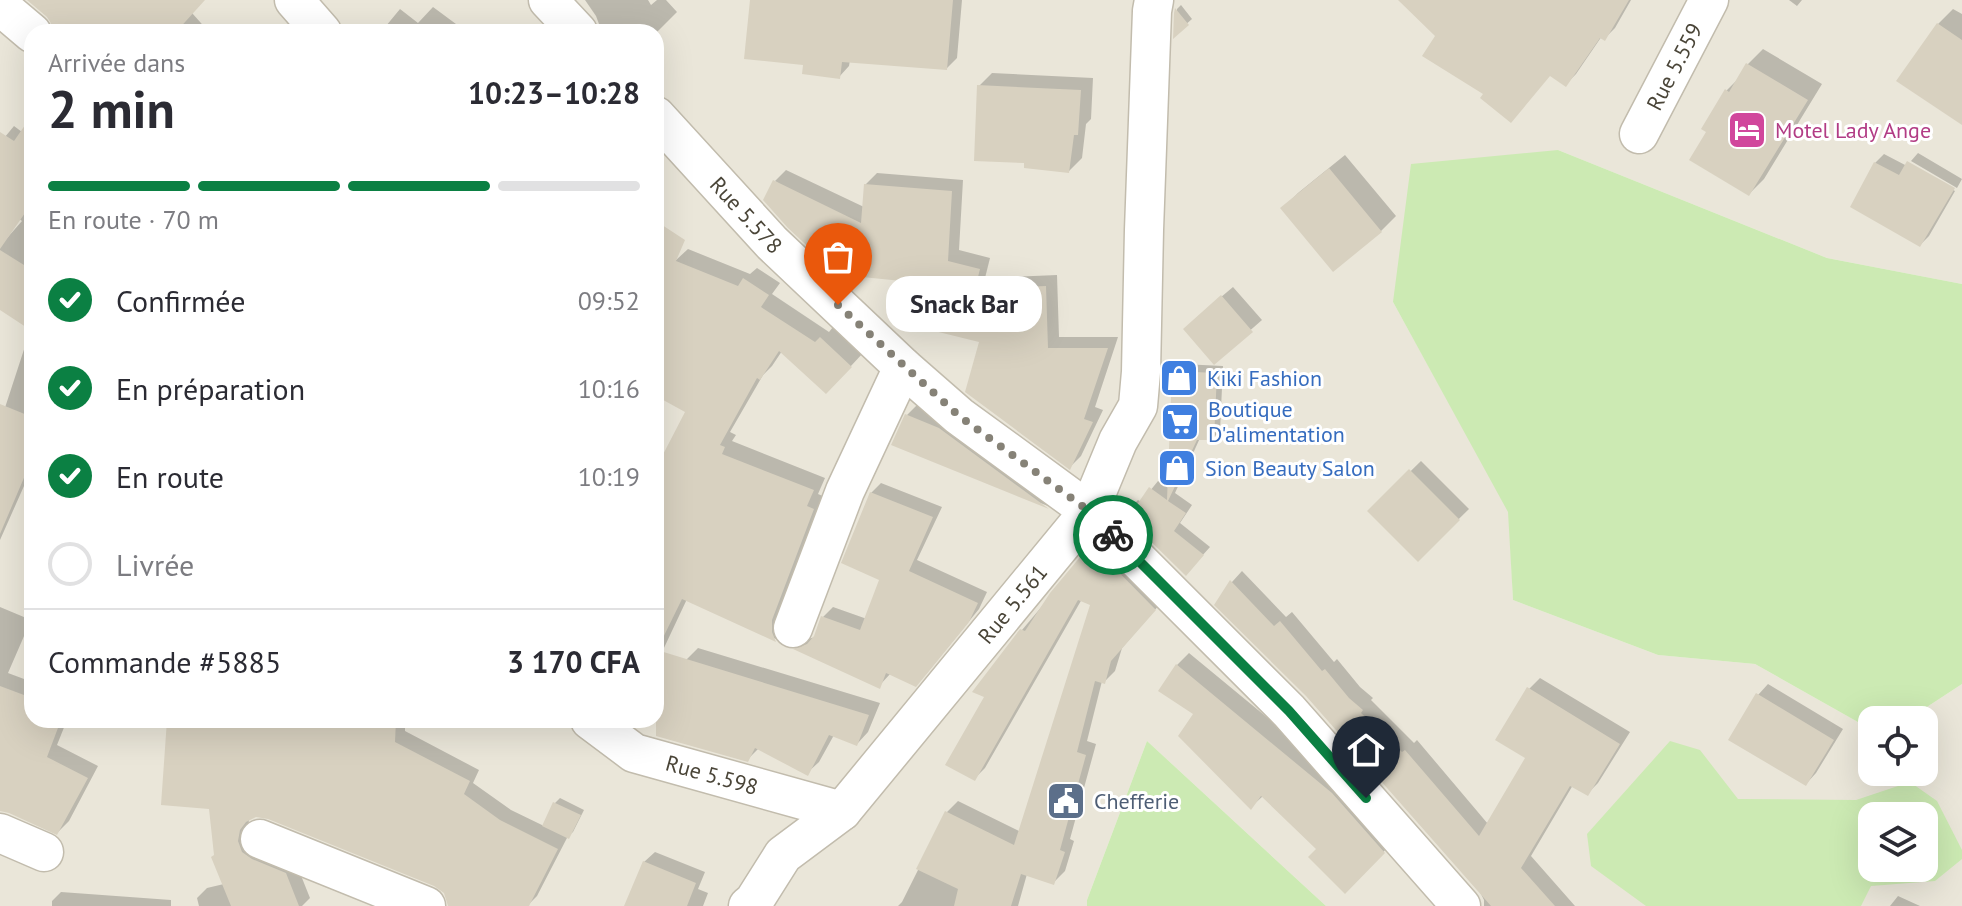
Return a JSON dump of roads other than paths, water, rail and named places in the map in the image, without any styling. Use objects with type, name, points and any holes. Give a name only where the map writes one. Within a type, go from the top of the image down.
[{"type":"street","points":[[294,0],[315,24]]},
{"type":"street","points":[[548,0],[570,24]]},
{"type":"street","name":"Rue 5.561","points":[[754,904],[783,855],[842,811],[1089,511],[1118,441],[1138,406],[1154,0]]},
{"type":"street","name":"Rue 5.559","points":[[1639,134],[1709,0]]},
{"type":"street","points":[[0,6],[24,26]]},
{"type":"street","name":"Rue 5.578","points":[[664,125],[772,243],[903,367],[959,416],[1089,511],[1289,711],[1461,906]]},
{"type":"street","points":[[793,628],[845,491],[903,367]]},
{"type":"street","name":"Rue 5.598","points":[[601,728],[634,753],[842,811]]},
{"type":"street","points":[[0,833],[44,852]]},
{"type":"street","points":[[260,839],[426,906]]},
{"type":"place","name":"Motel Lady Ange","points":[[1747,130]]},
{"type":"place","name":"Snack Bar","points":[[838,305]]},
{"type":"place","name":"Kiki Fashion","points":[[1179,378]]},
{"type":"place","name":"Boutique D'alimentation","points":[[1180,422]]},
{"type":"place","name":"Sion Beauty Salon","points":[[1177,468]]},
{"type":"place","name":"Chefferie","points":[[1066,801]]}]
